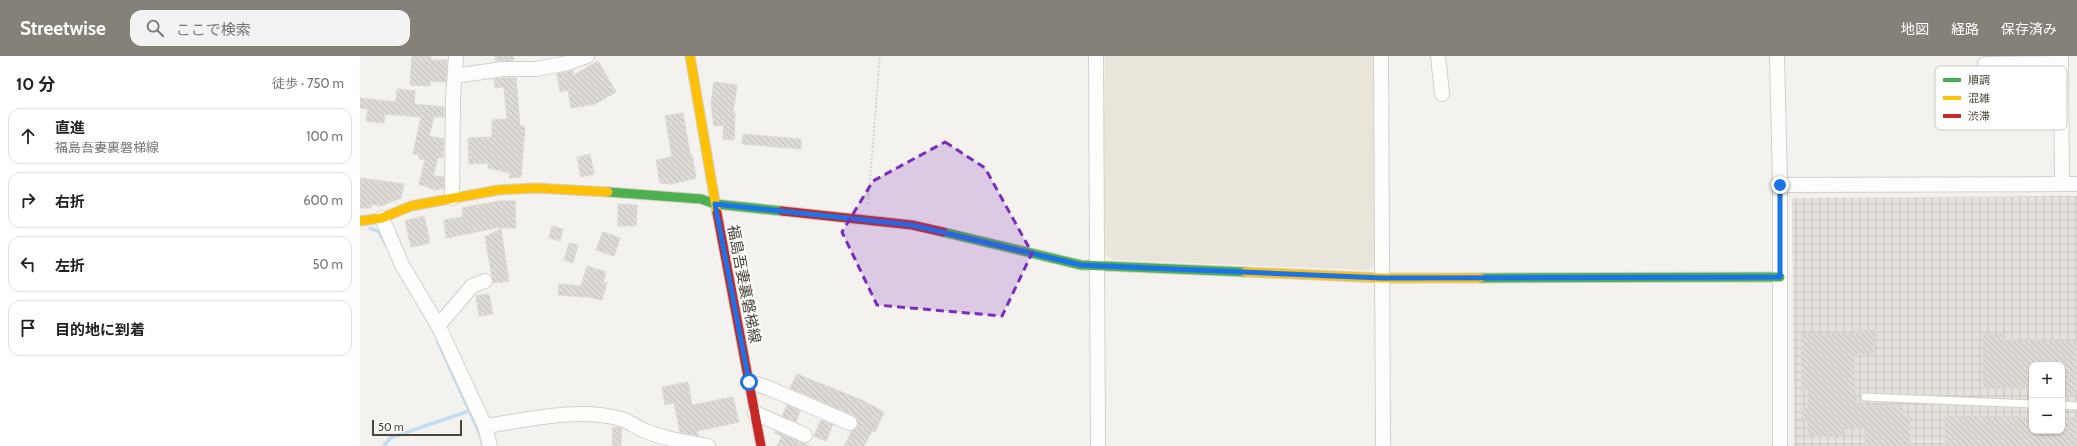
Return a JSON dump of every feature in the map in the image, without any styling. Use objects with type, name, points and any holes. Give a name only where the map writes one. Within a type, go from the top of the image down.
[{"type":"street","points":[[452,198],[456,56]]},
{"type":"street","points":[[455,76],[514,68],[536,69],[568,63],[586,56]]},
{"type":"street","name":"福島吾妻裏磐梯線","points":[[690,56],[715,204],[761,446]]},
{"type":"street","points":[[1096,56],[1098,446]]},
{"type":"street","points":[[1381,56],[1383,446]]},
{"type":"street","points":[[1438,56],[1442,94]]},
{"type":"street","points":[[1777,56],[1780,185],[1780,446]]},
{"type":"street","points":[[1985,64],[2061,59]]},
{"type":"street","points":[[2062,130],[2062,184]]},
{"type":"street","points":[[1780,185],[2077,184]]},
{"type":"street","points":[[360,220],[382,218],[412,206],[452,198],[498,190],[536,188],[653,194],[701,199],[715,204],[912,225],[1081,265],[1382,278],[1780,277]]},
{"type":"street","points":[[382,218],[402,265],[438,326],[485,426],[490,446]]},
{"type":"street","points":[[438,326],[472,286],[485,281]]},
{"type":"street","points":[[749,382],[766,387],[850,423]]},
{"type":"street","points":[[755,413],[805,435]]},
{"type":"street","points":[[485,426],[568,415],[587,415],[622,419],[642,430],[669,439],[708,446]]},
{"type":"lane","points":[[1865,398],[2029,404]]},
{"type":"lane","points":[[2065,405],[2077,406]]},
{"type":"path","points":[[866,220],[880,56]]},
{"type":"highlighted area","points":[[945,142],[985,168],[1032,253],[1002,316],[877,305],[842,232],[873,181]]},
{"type":"shaded area","points":[[1105,56],[1376,56],[1377,262],[1369,270],[1113,260],[1107,256],[1102,248]]},
{"type":"shaded area","points":[[2077,196],[2077,446],[1794,446],[1792,198]]},
{"type":"building","points":[[412,56],[431,56],[431,60],[447,60],[446,82],[430,81],[430,86],[410,85]]},
{"type":"building","points":[[495,56],[513,56],[514,60],[496,61]]},
{"type":"building","points":[[598,61],[616,92],[595,104],[571,108],[568,90],[560,92],[557,74],[573,70],[574,75]]},
{"type":"building","points":[[516,78],[520,126],[525,126],[521,177],[509,178],[510,173],[488,168],[488,163],[469,164],[468,138],[492,137],[492,120],[507,119],[504,87],[495,88],[494,79]]},
{"type":"building","points":[[714,82],[737,85],[733,113],[735,113],[734,140],[723,139],[724,125],[714,126],[711,104]]},
{"type":"building","points":[[397,89],[415,91],[414,104],[444,107],[444,117],[434,117],[429,136],[444,139],[443,158],[438,157],[433,176],[444,177],[444,188],[435,190],[419,184],[425,160],[419,159],[419,155],[413,154],[421,117],[385,114],[384,123],[366,121],[368,109],[360,108],[360,98],[396,102]]},
{"type":"building","points":[[683,113],[696,178],[671,184],[660,183],[656,160],[672,157],[665,116]]},
{"type":"building","points":[[743,134],[801,139],[801,149],[742,144]]},
{"type":"building","points":[[590,154],[594,174],[581,177],[577,157]]},
{"type":"building","points":[[360,178],[404,184],[401,198],[381,206],[371,204],[371,208],[360,208]]},
{"type":"building","points":[[499,201],[515,201],[516,228],[495,228],[446,238],[444,220],[463,217],[462,208]]},
{"type":"building","points":[[618,204],[637,205],[636,226],[618,226]]},
{"type":"building","points":[[424,216],[430,243],[411,247],[405,221]]},
{"type":"building","points":[[552,226],[563,229],[560,241],[549,238]]},
{"type":"building","points":[[501,229],[509,281],[493,283],[485,237]]},
{"type":"building","points":[[603,232],[620,238],[614,256],[596,250]]},
{"type":"building","points":[[569,243],[578,245],[573,263],[564,260]]},
{"type":"building","points":[[587,266],[606,272],[603,283],[607,283],[602,300],[584,296],[558,295],[559,284],[581,286]]},
{"type":"building","points":[[489,294],[493,314],[479,316],[476,296]]},
{"type":"building","points":[[1861,330],[1876,330],[1876,342],[1874,342],[1874,354],[1854,354],[1855,397],[1857,397],[1857,405],[1903,406],[1903,416],[1910,416],[1910,446],[1865,446],[1865,428],[1842,428],[1842,437],[1808,436],[1808,421],[1802,421],[1802,408],[1808,408],[1808,389],[1802,389],[1801,334],[1861,333]]},
{"type":"building","points":[[1983,334],[2003,334],[2003,340],[2077,341],[2077,395],[2065,395],[2065,362],[2029,362],[2029,389],[1983,388]]},
{"type":"building","points":[[797,374],[862,400],[884,412],[875,432],[872,431],[864,446],[844,446],[852,431],[858,427],[858,420],[853,415],[790,388]]},
{"type":"building","points":[[688,382],[692,405],[733,397],[739,422],[697,431],[698,436],[680,432],[674,403],[665,405],[662,387]]},
{"type":"building","points":[[787,405],[800,411],[796,422],[782,416]]},
{"type":"building","points":[[1945,416],[2029,417],[2029,434],[2065,434],[2065,418],[2077,418],[2077,446],[1945,446]]},
{"type":"building","points":[[821,420],[833,425],[826,441],[814,436]]},
{"type":"building","points":[[613,427],[622,428],[621,446],[612,446]]},
{"type":"building","points":[[775,431],[811,446],[777,446],[782,436],[774,433]]},
{"type":"waterway","points":[[370,228],[379,232],[386,245]]},
{"type":"waterway","points":[[438,342],[480,434],[483,446]]},
{"type":"waterway","points":[[384,446],[390,438],[469,411]]},
{"type":"traffic: fast","points":[[608,192],[701,199],[715,204],[782,211]]},
{"type":"traffic: fast","points":[[943,232],[1081,265],[1245,272]]},
{"type":"traffic: fast","points":[[1480,278],[1780,277]]},
{"type":"traffic: slow","points":[[690,56],[717,213]]},
{"type":"traffic: slow","points":[[360,221],[382,218],[411,206],[498,190],[536,188],[608,192]]},
{"type":"traffic: slow","points":[[1245,272],[1382,278],[1480,278]]},
{"type":"traffic: jam","points":[[782,211],[912,225],[943,232]]},
{"type":"traffic: jam","points":[[717,213],[761,446]]},
{"type":"route","points":[[749,382],[715,204],[912,225],[1081,265],[1382,278],[1780,277],[1780,185]]}]
